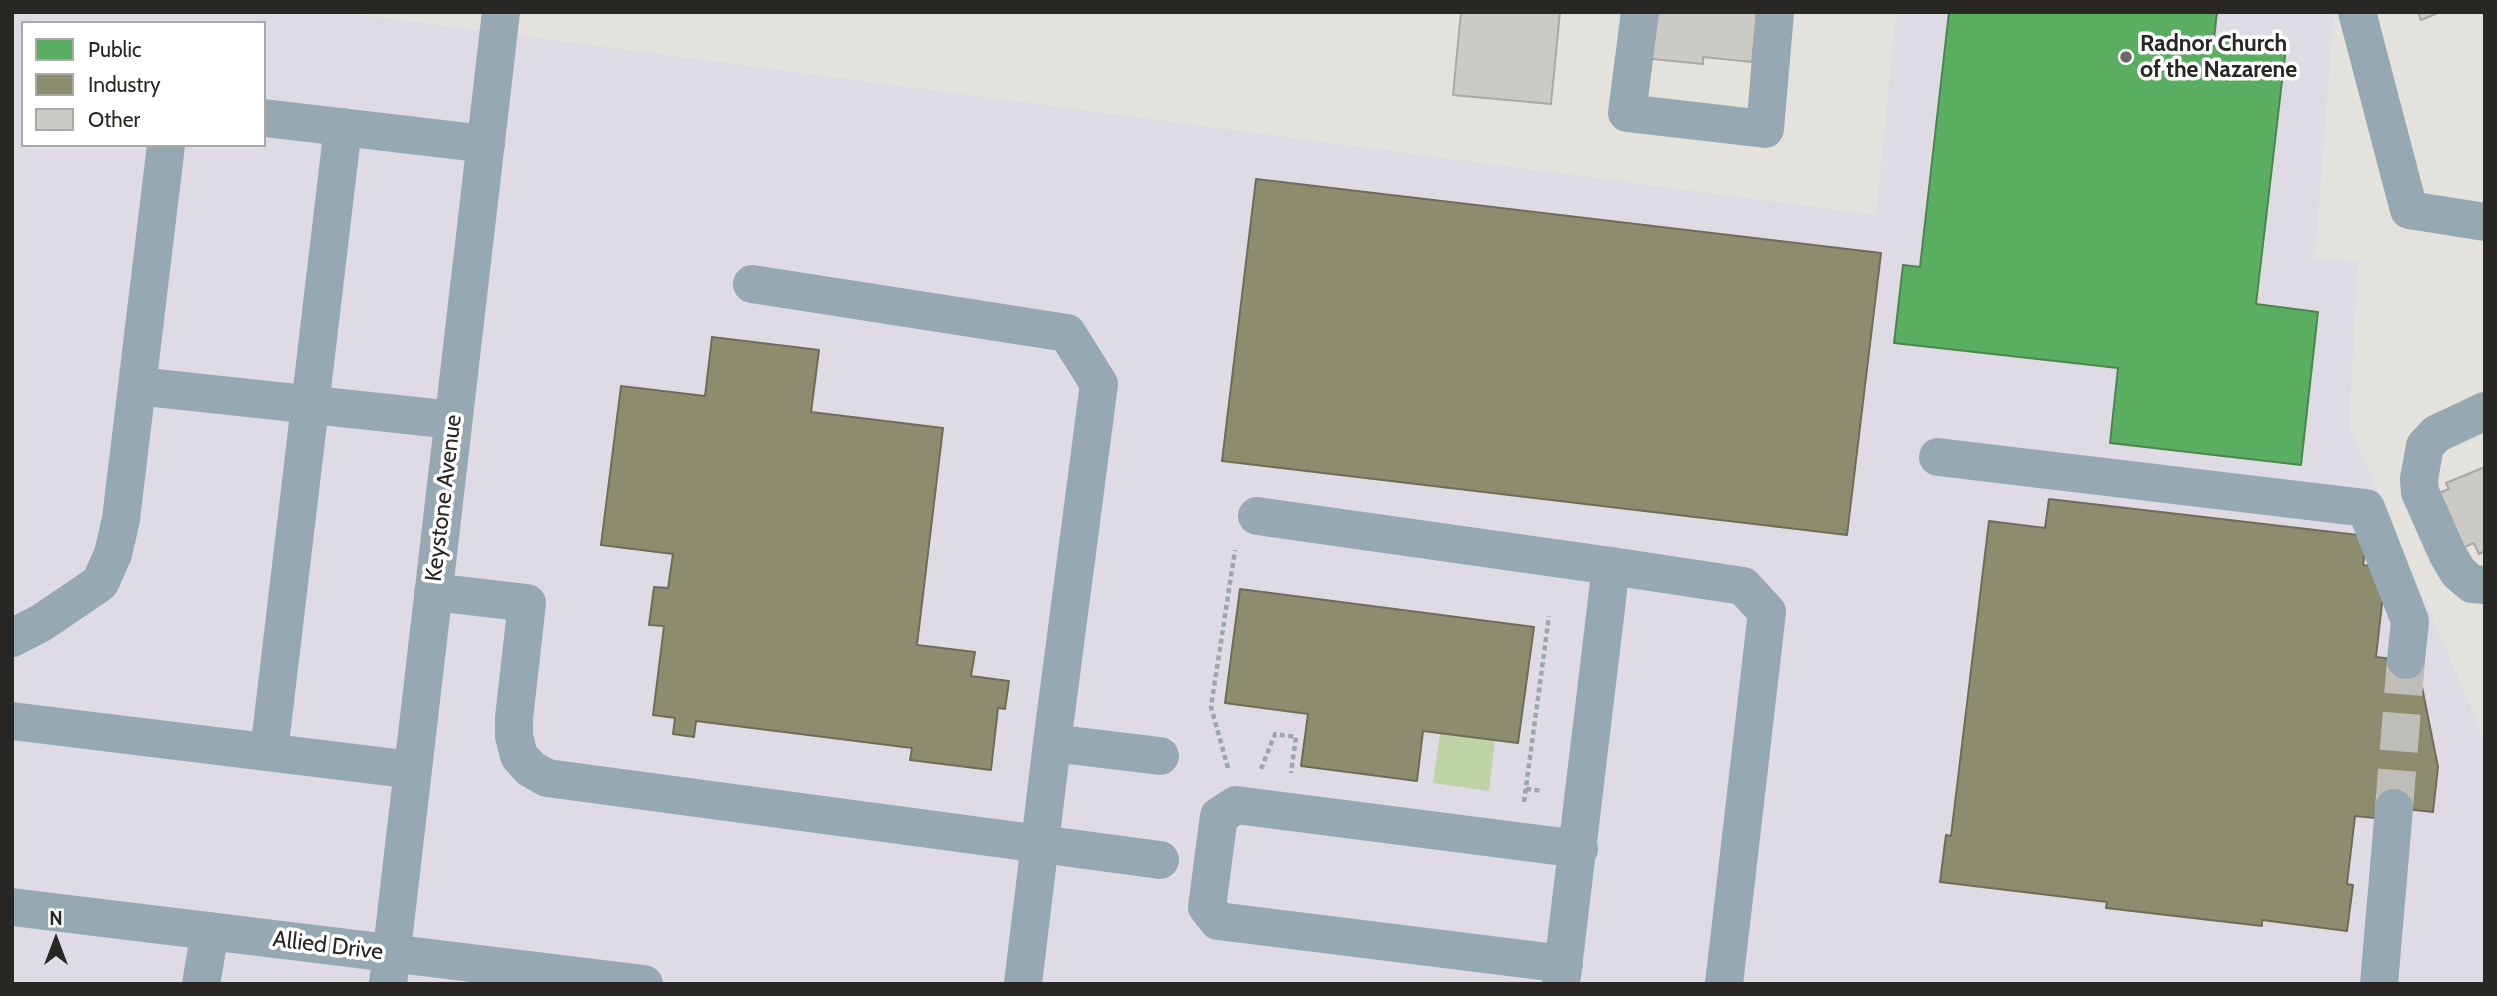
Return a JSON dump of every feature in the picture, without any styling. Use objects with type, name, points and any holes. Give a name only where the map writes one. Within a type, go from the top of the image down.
[{"type":"street","name":"Keystone Avenue","points":[[390,969],[501,12]]},
{"type":"street","points":[[1640,12],[1627,113],[1765,129],[1775,12]]},
{"type":"street","points":[[2357,12],[2409,210],[2485,222]]},
{"type":"street","points":[[266,118],[486,144]]},
{"type":"street","points":[[270,752],[343,127]]},
{"type":"street","points":[[12,638],[41,623],[100,583],[113,554],[121,519],[166,147]]},
{"type":"street","points":[[752,284],[1067,333],[1099,384],[1023,984]]},
{"type":"street","points":[[137,386],[453,420]]},
{"type":"street","points":[[2485,411],[2436,434],[2425,446],[2419,479],[2420,492],[2458,572],[2472,584],[2485,585]]},
{"type":"street","points":[[1938,457],[2366,508],[2410,621],[2406,660]]},
{"type":"street","points":[[1257,516],[1743,586],[1767,612],[1724,984]]},
{"type":"street","points":[[1579,849],[1236,805],[1219,816],[1207,906],[1218,921],[1562,974],[1579,849],[1611,566]]},
{"type":"street","points":[[433,592],[527,603],[514,736],[519,756],[531,769],[547,778],[1160,860]]},
{"type":"street","points":[[12,721],[413,770]]},
{"type":"street","points":[[1052,743],[1160,756]]},
{"type":"street","points":[[2379,984],[2394,808]]},
{"type":"street","name":"Allied Drive","points":[[12,907],[210,931],[390,969],[644,984]]},
{"type":"street","points":[[201,984],[210,931]]},
{"type":"path","points":[[1228,769],[1211,707],[1240,514],[1257,516]]},
{"type":"path","points":[[1523,809],[1549,616]]},
{"type":"path","points":[[1261,774],[1275,734],[1296,737],[1291,778],[1281,776]]},
{"type":"path","points":[[1215,767],[1239,770]]},
{"type":"path","points":[[1250,772],[1270,775]]},
{"type":"shaded area","points":[[12,12],[341,12],[1876,215],[1896,12],[2334,12],[2315,258],[2358,261],[2349,426],[2485,740],[2485,984],[12,984]]},
{"type":"green space","points":[[1440,733],[1495,740],[1489,791],[1433,783]]},
{"type":"building: Public","points":[[1949,12],[2217,12],[2214,39],[2286,47],[2256,304],[2318,312],[2301,465],[2110,443],[2118,368],[1894,343],[1903,265],[1920,267]]},
{"type":"building: Industry","points":[[1256,179],[1881,253],[1847,535],[1222,461]]},
{"type":"building: Industry","points":[[712,337],[819,350],[811,412],[943,428],[917,645],[975,652],[971,676],[1009,681],[1005,709],[998,708],[991,770],[910,760],[912,748],[696,721],[694,737],[673,734],[675,718],[653,715],[664,626],[649,625],[654,587],[668,588],[673,554],[601,545],[621,386],[705,396]]},
{"type":"building: Industry","points":[[2049,499],[2367,536],[2363,565],[2386,568],[2376,657],[2417,662],[2438,767],[2433,812],[2377,806],[2375,818],[2355,816],[2347,884],[2353,885],[2347,931],[2262,920],[2262,926],[2106,908],[2107,902],[1940,882],[1946,835],[1951,836],[1989,521],[2045,528]]},
{"type":"building: Industry","points":[[1240,589],[1534,627],[1518,743],[1423,731],[1417,781],[1301,766],[1308,714],[1225,703]]},
{"type":"building: Other","points":[[1461,12],[1560,12],[1551,104],[1453,95]]},
{"type":"building: Other","points":[[1645,12],[1757,12],[1752,62],[1703,57],[1703,64],[1641,58]]},
{"type":"building: Other","points":[[2418,12],[2440,12],[2421,20]]},
{"type":"building: Other","points":[[2485,467],[2485,551],[2479,554],[2474,543],[2460,549],[2436,494],[2449,489],[2446,483]]},
{"type":"tunnel","points":[[2394,808],[2406,660]]},
{"type":"place","name":"Radnor Church of the Nazarene","points":[[2126,57]]}]
